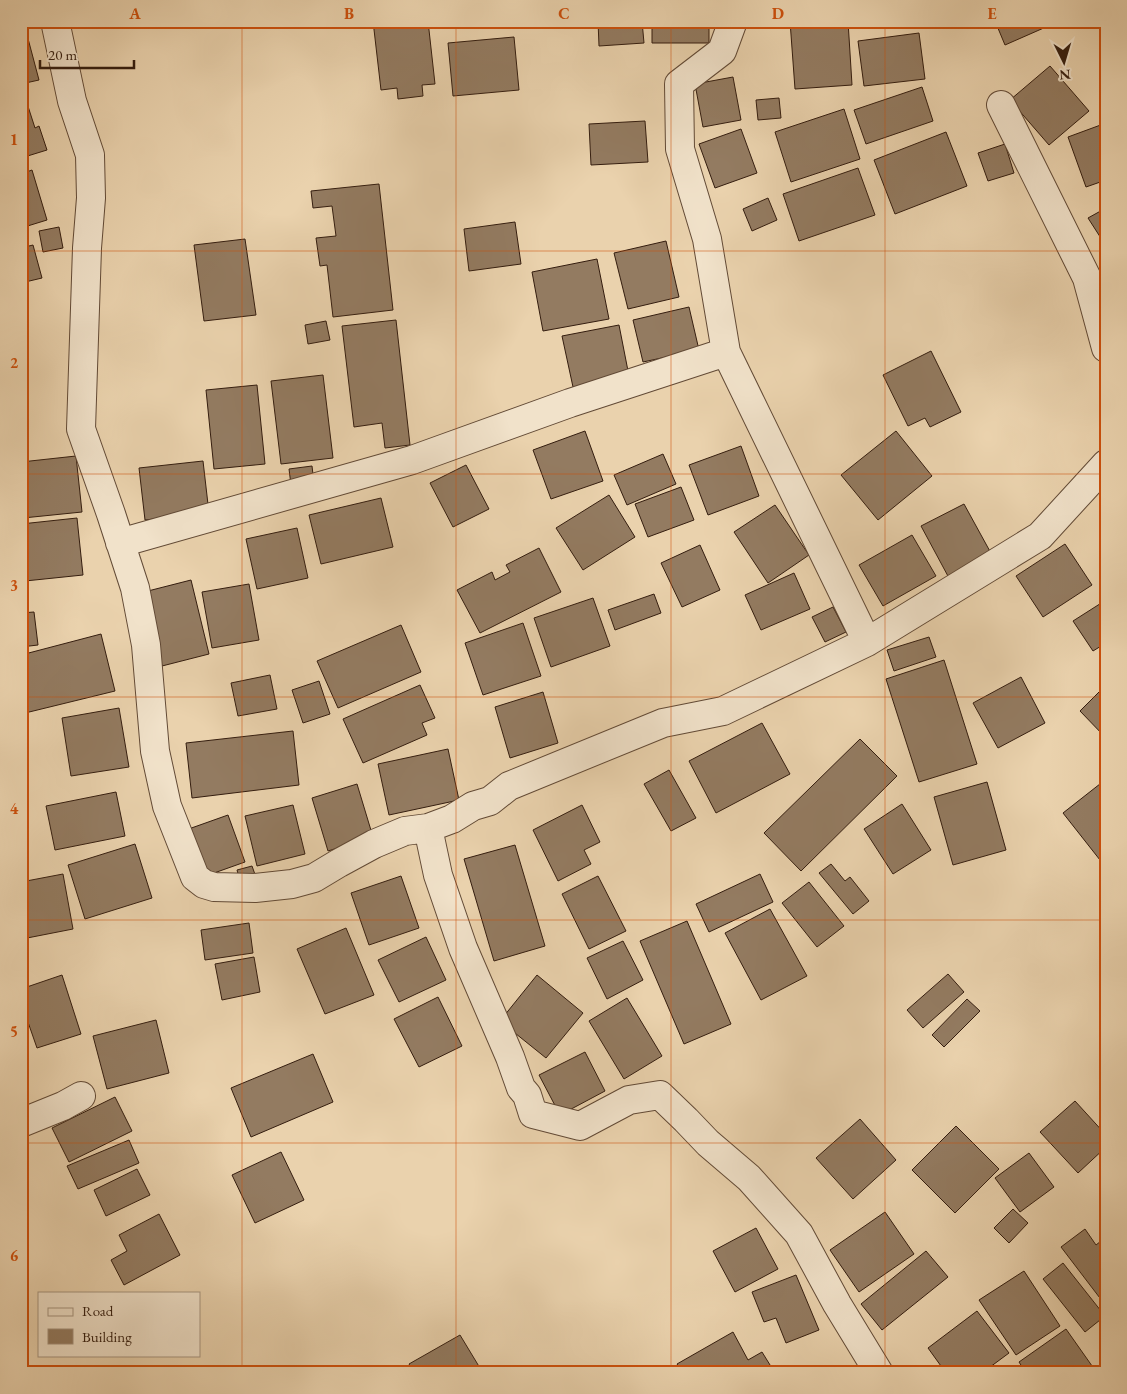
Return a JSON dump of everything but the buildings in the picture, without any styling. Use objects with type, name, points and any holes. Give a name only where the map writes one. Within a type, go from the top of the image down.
[{"type":"street","points":[[55,21],[72,101],[90,155],[91,198],[87,248],[81,428],[135,588],[146,645],[156,751],[167,806],[195,877],[204,884],[214,888],[255,888],[292,884],[314,878],[374,844],[405,832],[428,828],[452,819],[473,806],[490,801],[509,786],[663,723],[723,711],[867,642],[1040,536],[1106,464]]},
{"type":"street","points":[[733,21],[722,51],[679,84],[680,149],[707,239],[726,352],[867,642]]},
{"type":"street","points":[[1001,105],[1087,278],[1106,348]]},
{"type":"street","points":[[120,543],[412,460],[570,403],[726,352]]},
{"type":"street","points":[[428,828],[438,875],[463,948],[510,1057],[521,1088],[527,1095],[533,1114],[580,1126],[629,1100],[660,1096],[708,1143],[749,1178],[799,1234],[836,1304],[879,1373]]},
{"type":"street","points":[[21,1123],[63,1106],[81,1096]]}]
